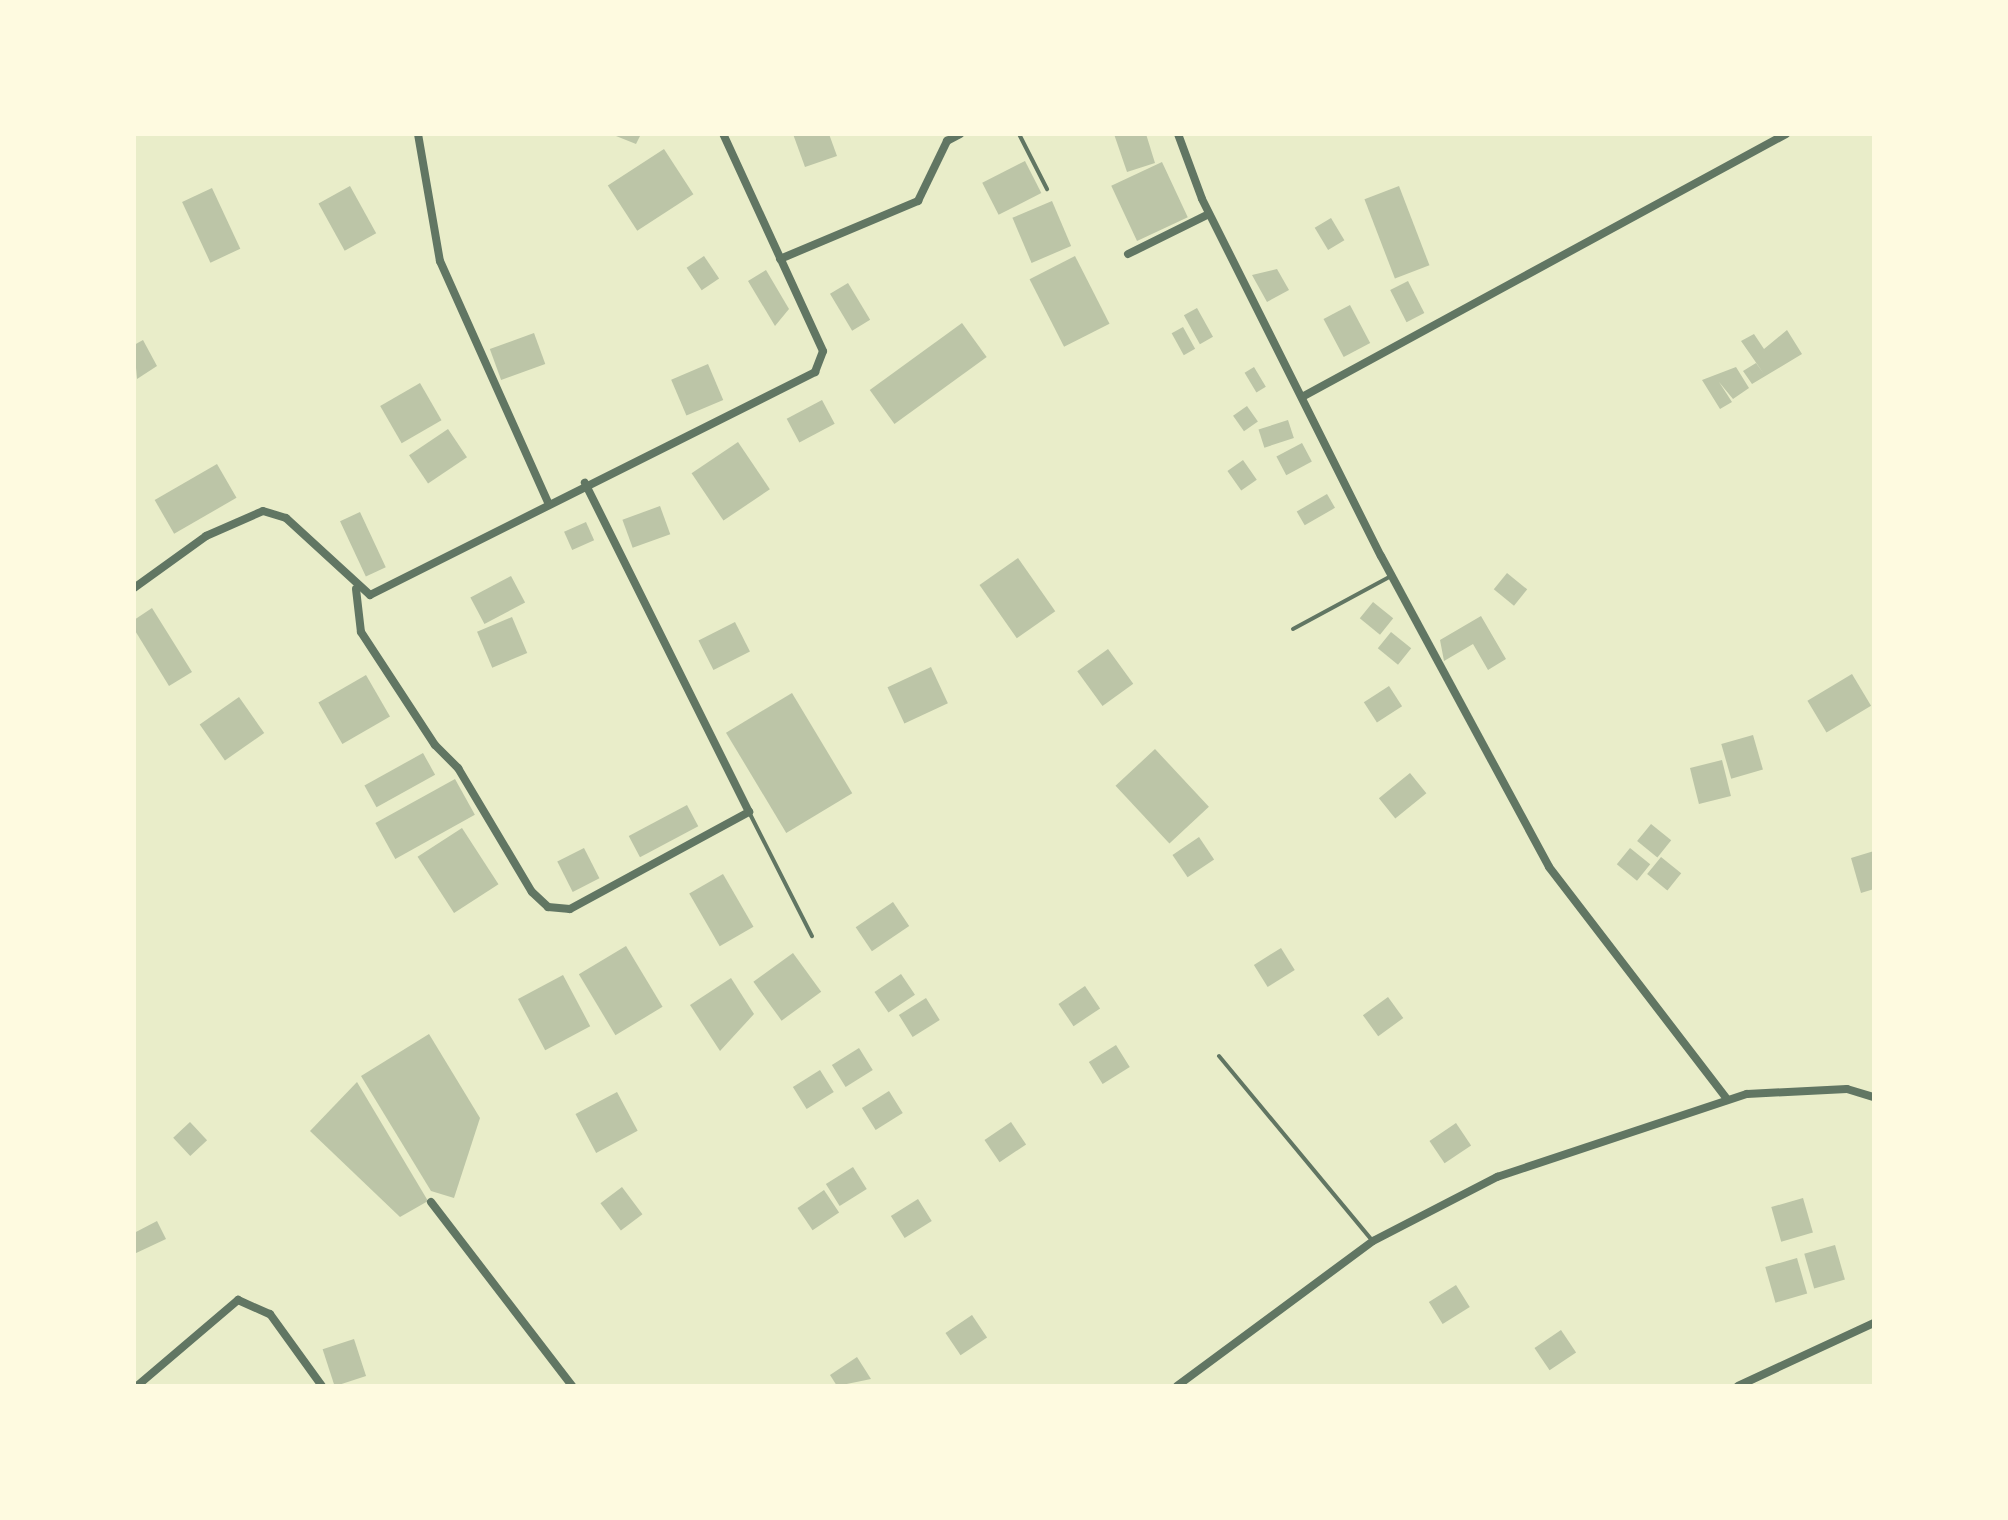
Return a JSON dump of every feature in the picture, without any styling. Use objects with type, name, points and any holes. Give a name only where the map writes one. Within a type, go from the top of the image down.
[{"type":"street","points":[[418,134],[440,261],[548,502]]},
{"type":"street","points":[[134,588],[206,536],[263,511],[286,518],[356,589],[370,595],[585,483],[815,372],[823,351],[723,134]]},
{"type":"street","points":[[780,259],[918,201],[947,141],[960,134]]},
{"type":"street","points":[[1178,134],[1209,214],[1391,576],[1549,867],[1726,1098]]},
{"type":"street","points":[[1302,397],[1786,134]]},
{"type":"street","points":[[1128,254],[1209,214]]},
{"type":"street","points":[[356,589],[361,632],[548,907],[570,909],[749,812],[585,483]]},
{"type":"street","points":[[1177,1386],[1373,1241],[1511,1171],[1726,1098],[1847,1089],[1874,1097]]},
{"type":"street","points":[[431,1202],[572,1386]]},
{"type":"street","points":[[137,1386],[238,1300],[270,1314],[322,1386]]},
{"type":"street","points":[[1738,1386],[1874,1323]]},
{"type":"lane","points":[[1019,134],[1047,189]]},
{"type":"lane","points":[[1293,629],[1391,576]]},
{"type":"lane","points":[[749,812],[812,936]]},
{"type":"lane","points":[[1219,1056],[1373,1241]]},
{"type":"building","points":[[611,134],[641,134],[636,144]]},
{"type":"building","points":[[793,134],[829,134],[837,156],[805,167]]},
{"type":"building","points":[[1114,134],[1146,134],[1155,163],[1127,172]]},
{"type":"building","points":[[664,149],[693,194],[637,231],[608,185]]},
{"type":"building","points":[[1025,161],[1041,193],[999,215],[982,183]]},
{"type":"building","points":[[1162,162],[1188,217],[1137,241],[1111,186]]},
{"type":"building","points":[[350,186],[376,233],[345,251],[319,203]]},
{"type":"building","points":[[1399,186],[1429,265],[1395,279],[1364,199]]},
{"type":"building","points":[[212,188],[240,249],[210,263],[182,202]]},
{"type":"building","points":[[1052,201],[1071,246],[1032,263],[1012,218]]},
{"type":"building","points":[[1331,218],[1344,240],[1328,250],[1315,228]]},
{"type":"building","points":[[704,256],[719,278],[702,290],[687,268]]},
{"type":"building","points":[[1075,256],[1110,324],[1064,347],[1030,279]]},
{"type":"building","points":[[1277,269],[1289,290],[1267,302],[1252,275]]},
{"type":"building","points":[[766,270],[789,309],[775,326],[748,281]]},
{"type":"building","points":[[1408,281],[1424,313],[1407,322],[1390,290]]},
{"type":"building","points":[[848,283],[870,320],[852,331],[830,294]]},
{"type":"building","points":[[1350,305],[1370,343],[1344,357],[1324,319]]},
{"type":"building","points":[[1197,308],[1213,337],[1200,344],[1184,315]]},
{"type":"building","points":[[962,323],[987,357],[894,424],[870,390]]},
{"type":"building","points":[[1183,327],[1195,349],[1184,355],[1172,333]]},
{"type":"building","points":[[1787,330],[1802,354],[1752,384],[1743,371],[1756,363],[1764,374],[1741,341],[1754,334],[1764,349]]},
{"type":"building","points":[[534,333],[545,364],[501,380],[490,349]]},
{"type":"building","points":[[143,340],[157,366],[137,379],[134,345]]},
{"type":"building","points":[[708,364],[723,400],[686,416],[671,380]]},
{"type":"building","points":[[1254,367],[1266,387],[1256,392],[1245,373]]},
{"type":"building","points":[[1736,367],[1749,388],[1733,399],[1719,382],[1732,402],[1720,409],[1702,380]]},
{"type":"building","points":[[420,383],[442,420],[402,443],[380,406]]},
{"type":"building","points":[[822,400],[835,424],[799,443],[787,419]]},
{"type":"building","points":[[1247,406],[1258,422],[1244,431],[1233,416]]},
{"type":"building","points":[[1288,420],[1294,438],[1264,448],[1259,430]]},
{"type":"building","points":[[448,429],[467,457],[428,483],[409,455]]},
{"type":"building","points":[[738,442],[770,489],[723,521],[692,473]]},
{"type":"building","points":[[1302,443],[1312,462],[1286,475],[1276,457]]},
{"type":"building","points":[[1243,460],[1257,480],[1241,491],[1227,471]]},
{"type":"building","points":[[217,464],[236,498],[174,534],[155,500]]},
{"type":"building","points":[[1327,494],[1335,508],[1305,525],[1297,512]]},
{"type":"building","points":[[660,506],[670,534],[633,548],[622,520]]},
{"type":"building","points":[[360,512],[386,567],[366,577],[340,521]]},
{"type":"building","points":[[586,522],[594,540],[572,550],[564,532]]},
{"type":"building","points":[[1018,558],[1055,611],[1017,638],[979,585]]},
{"type":"building","points":[[1507,573],[1527,589],[1514,606],[1494,589]]},
{"type":"building","points":[[511,576],[525,602],[484,624],[470,598]]},
{"type":"building","points":[[1373,602],[1393,618],[1380,635],[1360,618]]},
{"type":"building","points":[[152,608],[192,672],[169,686],[134,629],[134,620]]},
{"type":"building","points":[[1481,616],[1506,659],[1488,670],[1473,644],[1444,661],[1440,640]]},
{"type":"building","points":[[512,617],[527,653],[492,668],[477,632]]},
{"type":"building","points":[[735,622],[750,651],[713,670],[698,641]]},
{"type":"building","points":[[1391,632],[1411,648],[1398,665],[1378,648]]},
{"type":"building","points":[[1108,649],[1133,684],[1103,706],[1077,671]]},
{"type":"building","points":[[931,667],[948,703],[904,724],[887,687]]},
{"type":"building","points":[[1852,674],[1871,706],[1826,732],[1807,701]]},
{"type":"building","points":[[366,675],[390,717],[342,744],[318,702]]},
{"type":"building","points":[[1389,686],[1402,706],[1377,722],[1364,702]]},
{"type":"building","points":[[792,693],[852,793],[786,833],[726,733]]},
{"type":"building","points":[[239,697],[264,733],[225,761],[200,725]]},
{"type":"building","points":[[1753,735],[1763,770],[1731,779],[1721,744]]},
{"type":"building","points":[[1155,749],[1209,807],[1169,844],[1116,786]]},
{"type":"building","points":[[423,753],[435,775],[377,807],[364,785]]},
{"type":"building","points":[[1722,760],[1731,796],[1699,804],[1690,768]]},
{"type":"building","points":[[1410,773],[1426,793],[1395,818],[1379,798]]},
{"type":"building","points":[[455,779],[475,815],[395,859],[375,823]]},
{"type":"building","points":[[687,805],[698,826],[640,857],[629,836]]},
{"type":"building","points":[[1651,824],[1671,840],[1657,857],[1637,841]]},
{"type":"building","points":[[462,828],[498,884],[454,913],[418,857]]},
{"type":"building","points":[[1199,837],[1214,859],[1188,877],[1172,855]]},
{"type":"building","points":[[584,848],[599,878],[573,892],[557,862]]},
{"type":"building","points":[[1630,848],[1650,864],[1637,881],[1617,864]]},
{"type":"building","points":[[1874,851],[1874,889],[1861,893],[1851,858]]},
{"type":"building","points":[[1661,857],[1681,873],[1667,890],[1647,874]]},
{"type":"building","points":[[723,874],[754,927],[720,946],[689,894]]},
{"type":"building","points":[[893,902],[909,926],[872,951],[856,927]]},
{"type":"building","points":[[626,946],[663,1007],[615,1035],[579,974]]},
{"type":"building","points":[[1281,948],[1295,970],[1268,987],[1254,965]]},
{"type":"building","points":[[793,953],[821,992],[782,1021],[753,982]]},
{"type":"building","points":[[901,974],[915,995],[888,1013],[874,992]]},
{"type":"building","points":[[563,975],[590,1026],[545,1050],[518,999]]},
{"type":"building","points":[[731,978],[754,1014],[720,1051],[690,1005]]},
{"type":"building","points":[[1085,986],[1100,1008],[1074,1026],[1058,1004]]},
{"type":"building","points":[[1388,997],[1403,1018],[1378,1036],[1363,1015]]},
{"type":"building","points":[[926,998],[940,1020],[913,1037],[899,1015]]},
{"type":"building","points":[[429,1034],[480,1118],[454,1198],[431,1191],[361,1076]]},
{"type":"building","points":[[1116,1045],[1130,1067],[1103,1084],[1089,1062]]},
{"type":"building","points":[[859,1048],[873,1070],[846,1087],[832,1065]]},
{"type":"building","points":[[820,1070],[834,1092],[807,1109],[793,1087]]},
{"type":"building","points":[[357,1082],[428,1201],[400,1217],[310,1131]]},
{"type":"building","points":[[889,1091],[903,1113],[876,1130],[862,1108]]},
{"type":"building","points":[[617,1092],[638,1131],[596,1153],[576,1114]]},
{"type":"building","points":[[190,1122],[207,1140],[190,1156],[173,1138]]},
{"type":"building","points":[[1011,1122],[1026,1144],[1000,1162],[984,1140]]},
{"type":"building","points":[[1456,1123],[1471,1145],[1445,1163],[1429,1141]]},
{"type":"building","points":[[853,1167],[867,1189],[840,1206],[826,1184]]},
{"type":"building","points":[[622,1187],[642,1214],[621,1230],[600,1203]]},
{"type":"building","points":[[824,1190],[839,1212],[813,1230],[797,1208]]},
{"type":"building","points":[[1803,1198],[1813,1233],[1781,1242],[1771,1207]]},
{"type":"building","points":[[918,1199],[932,1221],[905,1238],[891,1216]]},
{"type":"building","points":[[157,1221],[166,1239],[134,1254],[134,1233]]},
{"type":"building","points":[[1835,1245],[1845,1280],[1814,1288],[1804,1254]]},
{"type":"building","points":[[1797,1258],[1807,1294],[1775,1303],[1765,1267]]},
{"type":"building","points":[[1456,1285],[1470,1307],[1443,1324],[1429,1302]]},
{"type":"building","points":[[972,1315],[987,1337],[961,1355],[945,1333]]},
{"type":"building","points":[[1561,1330],[1576,1352],[1550,1370],[1534,1348]]},
{"type":"building","points":[[354,1339],[366,1376],[335,1386],[323,1349]]},
{"type":"building","points":[[857,1357],[871,1379],[837,1386],[830,1375]]}]
